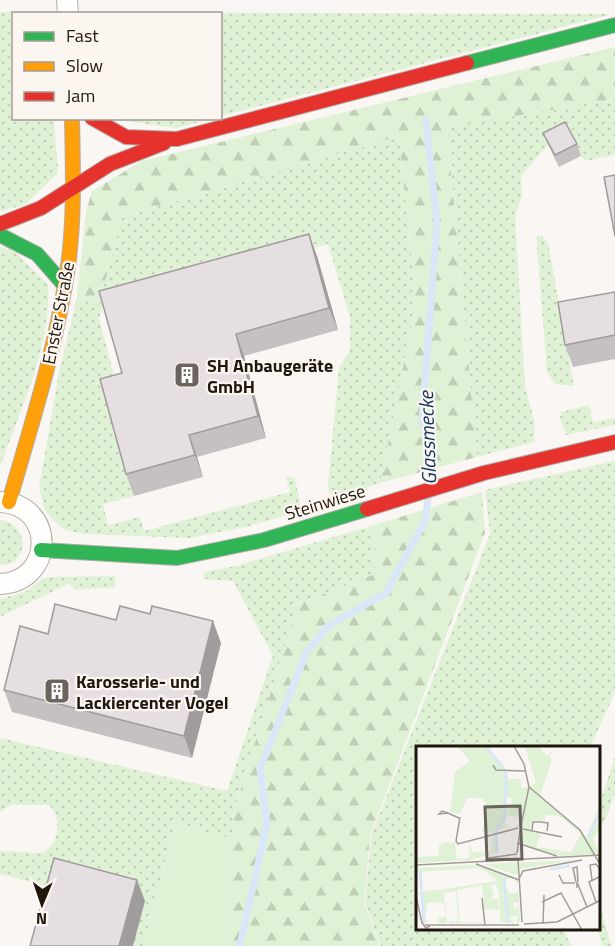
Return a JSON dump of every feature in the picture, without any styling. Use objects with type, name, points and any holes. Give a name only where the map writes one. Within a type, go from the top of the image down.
[{"type":"main road","points":[[0,224],[27,216],[125,156],[177,139],[615,25]]},
{"type":"main road","name":"Enster Straße","points":[[5,502],[47,368],[65,286],[74,189],[72,120]]},
{"type":"main road","points":[[96,120],[126,136],[177,139]]},
{"type":"main road","points":[[0,235],[34,249],[52,265],[65,286]]},
{"type":"main road","name":"Steinwiese","points":[[41,550],[177,558],[192,556],[256,542],[410,495],[615,442]]},
{"type":"street","points":[[0,584],[20,579],[32,570],[41,550],[40,530],[33,517],[22,507],[5,502]]},
{"type":"green space","points":[[0,12],[12,12],[12,120],[54,120],[58,173],[25,205],[0,211]]},
{"type":"green space","points":[[222,13],[613,14],[222,116]]},
{"type":"green space","points":[[615,47],[615,99],[447,128],[477,457],[380,483],[416,302],[399,136],[122,217],[99,304],[77,297],[86,212],[92,191],[142,161]]},
{"type":"green space","points":[[615,99],[615,155],[585,161],[581,156],[548,145],[521,176],[522,196],[515,215],[525,387],[535,423],[534,442],[477,457],[447,127]]},
{"type":"green space","points":[[120,120],[208,120],[175,128]]},
{"type":"green space","points":[[399,136],[416,302],[380,483],[335,498],[329,493],[339,367],[350,351],[350,317],[328,244],[103,305],[99,318],[117,386],[105,389],[134,496],[103,504],[108,525],[140,517],[144,531],[290,492],[286,477],[295,478],[300,504],[294,513],[246,527],[189,538],[85,534],[65,530],[53,520],[45,510],[39,488],[58,377],[77,297],[99,303],[122,217]]},
{"type":"green space","points":[[542,235],[548,243],[574,386],[555,384],[547,372],[537,247],[537,237]]},
{"type":"green space","points":[[0,247],[14,251],[48,284],[48,307],[40,354],[0,467]]},
{"type":"green space","points":[[589,405],[593,422],[615,418],[615,425],[566,435],[560,418],[561,412]]},
{"type":"green space","points":[[615,461],[615,692],[591,746],[416,746],[416,931],[564,931],[571,946],[381,946],[365,904],[371,836],[490,534],[485,490]]},
{"type":"green space","points":[[482,492],[485,533],[370,836],[364,904],[380,946],[225,946],[234,811],[298,604],[375,574],[374,525]]},
{"type":"green space","points":[[0,520],[17,528],[22,544],[17,558],[10,563],[0,565]]},
{"type":"green space","points":[[374,525],[375,574],[298,604],[234,811],[232,839],[175,824],[143,946],[133,946],[144,901],[59,890],[0,874],[0,851],[42,853],[52,844],[57,824],[49,805],[11,805],[0,812],[0,738],[227,791],[273,656],[233,581],[204,579],[204,572],[236,566]]},
{"type":"green space","points":[[115,576],[115,587],[74,590],[70,583],[0,617],[0,599],[27,591],[42,579]]},
{"type":"green space","points":[[615,757],[615,794],[600,832],[600,802]]},
{"type":"green space","points":[[175,824],[232,839],[225,946],[143,946]]},
{"type":"green space","points":[[600,911],[611,946],[602,946],[598,931]]},
{"type":"building","points":[[565,122],[577,144],[555,155],[543,133]]},
{"type":"building","points":[[615,175],[615,236],[604,177]]},
{"type":"building","name":"SH Anbaugeräte GmbH","points":[[309,234],[329,308],[236,334],[258,416],[189,435],[195,455],[126,474],[100,379],[122,373],[99,291]]},
{"type":"building","points":[[615,292],[615,335],[565,345],[558,302]]},
{"type":"building","points":[[55,604],[116,620],[120,606],[150,614],[152,606],[213,621],[184,736],[4,690],[20,626],[48,634]]},
{"type":"building","points":[[54,858],[137,880],[119,946],[30,946]]},
{"type":"waterway","name":"Glassmecke","points":[[426,120],[437,223],[422,420],[431,458],[429,483]]},
{"type":"waterway","name":"Glassmecke","points":[[240,946],[267,824],[260,769],[306,653],[328,626],[386,593],[426,519],[428,497]]},
{"type":"traffic: fast","points":[[467,63],[615,25]]},
{"type":"traffic: fast","points":[[0,235],[37,254],[65,286]]},
{"type":"traffic: fast","points":[[41,550],[177,558],[264,540],[367,509]]},
{"type":"traffic: slow","points":[[9,502],[49,360],[67,273],[72,215],[72,120]]},
{"type":"traffic: jam","points":[[96,120],[126,137],[177,139],[467,63]]},
{"type":"traffic: jam","points":[[0,224],[41,208],[110,164],[164,143]]},
{"type":"traffic: jam","points":[[367,509],[484,473],[615,442]]},
{"type":"place","name":"SH Anbaugeräte GmbH","points":[[187,375]]},
{"type":"place","name":"Karosserie- und Lackiercenter Vogel","points":[[57,691]]}]
